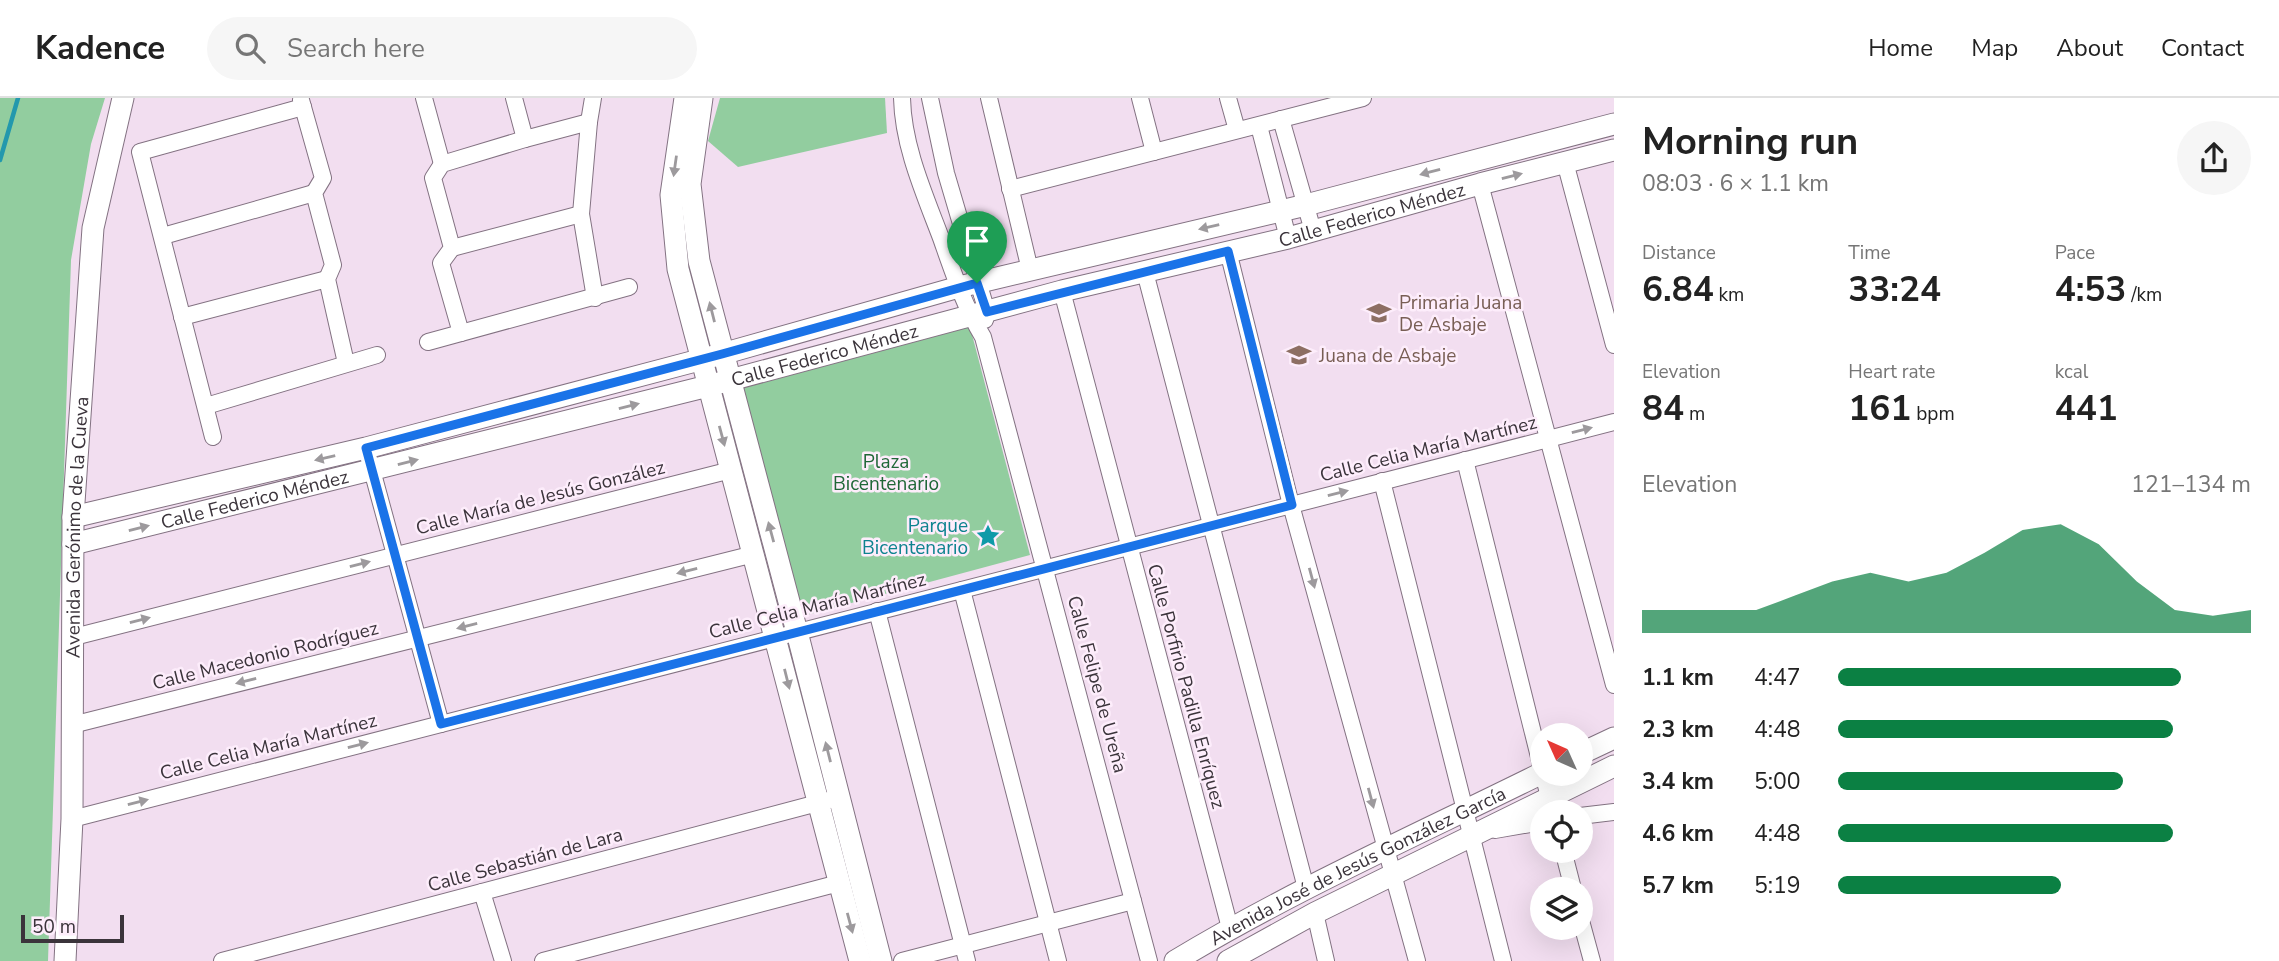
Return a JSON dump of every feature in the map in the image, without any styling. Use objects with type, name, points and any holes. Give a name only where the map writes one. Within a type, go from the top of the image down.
[{"type":"street","name":"Avenida Gerónimo de la Cueva","points":[[65,961],[72,819],[73,517],[93,228],[123,98]]},
{"type":"street","points":[[424,98],[442,164]]},
{"type":"street","points":[[514,98],[525,139]]},
{"type":"street","points":[[593,98],[581,214],[595,298]]},
{"type":"street","name":"Calle Felipe de Ureña","points":[[902,98],[906,133],[924,193],[968,285],[978,313],[1149,961]]},
{"type":"street","name":"Calle Felipe de Ureña","points":[[929,98],[968,285]]},
{"type":"street","points":[[1140,98],[1154,152]]},
{"type":"street","points":[[1228,98],[1237,130]]},
{"type":"street","points":[[1010,188],[1259,126],[1281,119],[1304,105],[1363,98]]},
{"type":"street","points":[[691,99],[690,184],[699,261],[730,380],[787,635],[829,800],[881,961]]},
{"type":"street","points":[[691,99],[671,194],[678,269],[754,554],[787,635]]},
{"type":"street","points":[[994,99],[1010,188],[1030,270]]},
{"type":"street","points":[[163,236],[314,192],[323,178],[302,103],[140,152],[213,437]]},
{"type":"street","points":[[1281,119],[1313,231]]},
{"type":"street","points":[[452,248],[433,178],[442,164],[589,122]]},
{"type":"street","name":"Calle Federico Méndez","points":[[73,517],[366,448],[722,354],[968,285],[1306,205],[1614,124]]},
{"type":"street","points":[[1259,126],[1288,237]]},
{"type":"street","name":"Calle Federico Méndez","points":[[73,544],[708,386],[1062,291],[1313,231],[1614,150]]},
{"type":"street","points":[[1565,162],[1614,345]]},
{"type":"street","points":[[1480,184],[1614,685]]},
{"type":"street","points":[[314,192],[333,265],[327,279],[346,363]]},
{"type":"street","points":[[461,333],[441,263],[452,248],[581,214]]},
{"type":"street","points":[[1228,251],[1292,505],[1417,961]]},
{"type":"street","points":[[1145,272],[1307,888]]},
{"type":"street","points":[[182,317],[327,279]]},
{"type":"street","points":[[428,342],[629,288]]},
{"type":"street","name":"Calle Porfirio Padilla Enríquez","points":[[1062,291],[1230,928]]},
{"type":"street","points":[[206,406],[377,355]]},
{"type":"street","name":"Calle Celia María Martínez","points":[[72,819],[1614,422]]},
{"type":"street","points":[[366,448],[441,724]]},
{"type":"street","points":[[1465,460],[1530,723]]},
{"type":"street","name":"Calle María de Jesús González","points":[[74,637],[731,470]]},
{"type":"street","points":[[1382,481],[1464,812],[1477,835],[1503,961]]},
{"type":"street","name":"Calle Macedonio Rodríguez","points":[[72,725],[754,554]]},
{"type":"street","points":[[961,590],[1058,961]]},
{"type":"street","points":[[877,611],[965,953]]},
{"type":"street","points":[[1593,748],[1614,738]]},
{"type":"street","name":"Avenida José de Jesús González García","points":[[1559,800],[1614,765]]},
{"type":"street","name":"Avenida José de Jesús González García","points":[[1175,961],[1230,928],[1307,888],[1530,778]]},
{"type":"street","points":[[829,800],[839,883],[860,961]]},
{"type":"street","name":"Calle Sebastián de Lara","points":[[222,961],[829,800]]},
{"type":"street","points":[[1593,814],[1614,812]]},
{"type":"street","name":"Avenida José de Jesús González García","points":[[1235,959],[1315,913],[1394,873],[1530,814]]},
{"type":"street","points":[[1477,835],[1530,824]]},
{"type":"street","points":[[542,961],[839,883]]},
{"type":"street","points":[[482,892],[503,961]]},
{"type":"street","points":[[902,961],[965,953],[1049,923],[1133,901]]},
{"type":"street","points":[[1315,913],[1326,961]]},
{"type":"street","points":[[1586,940],[1592,961]]},
{"type":"green space","points":[[0,98],[105,98],[91,144],[71,260],[48,961],[0,961]]},
{"type":"green space","points":[[720,98],[885,98],[887,133],[738,167],[708,141]]},
{"type":"green space","name":"Plaza Bicentenario","points":[[970,327],[1030,555],[803,616],[743,388]]},
{"type":"waterway","points":[[0,160],[18,98]]},
{"type":"place","name":"Primaria Juana De Asbaje","points":[[1379,313]]},
{"type":"place","name":"Juana de Asbaje","points":[[1299,355]]},
{"type":"place","name":"Parque Bicentenario","points":[[988,536]]},
{"type":"route","points":[[1228,251],[1292,505],[441,724],[366,448],[977,283],[987,312],[1228,251]]}]
